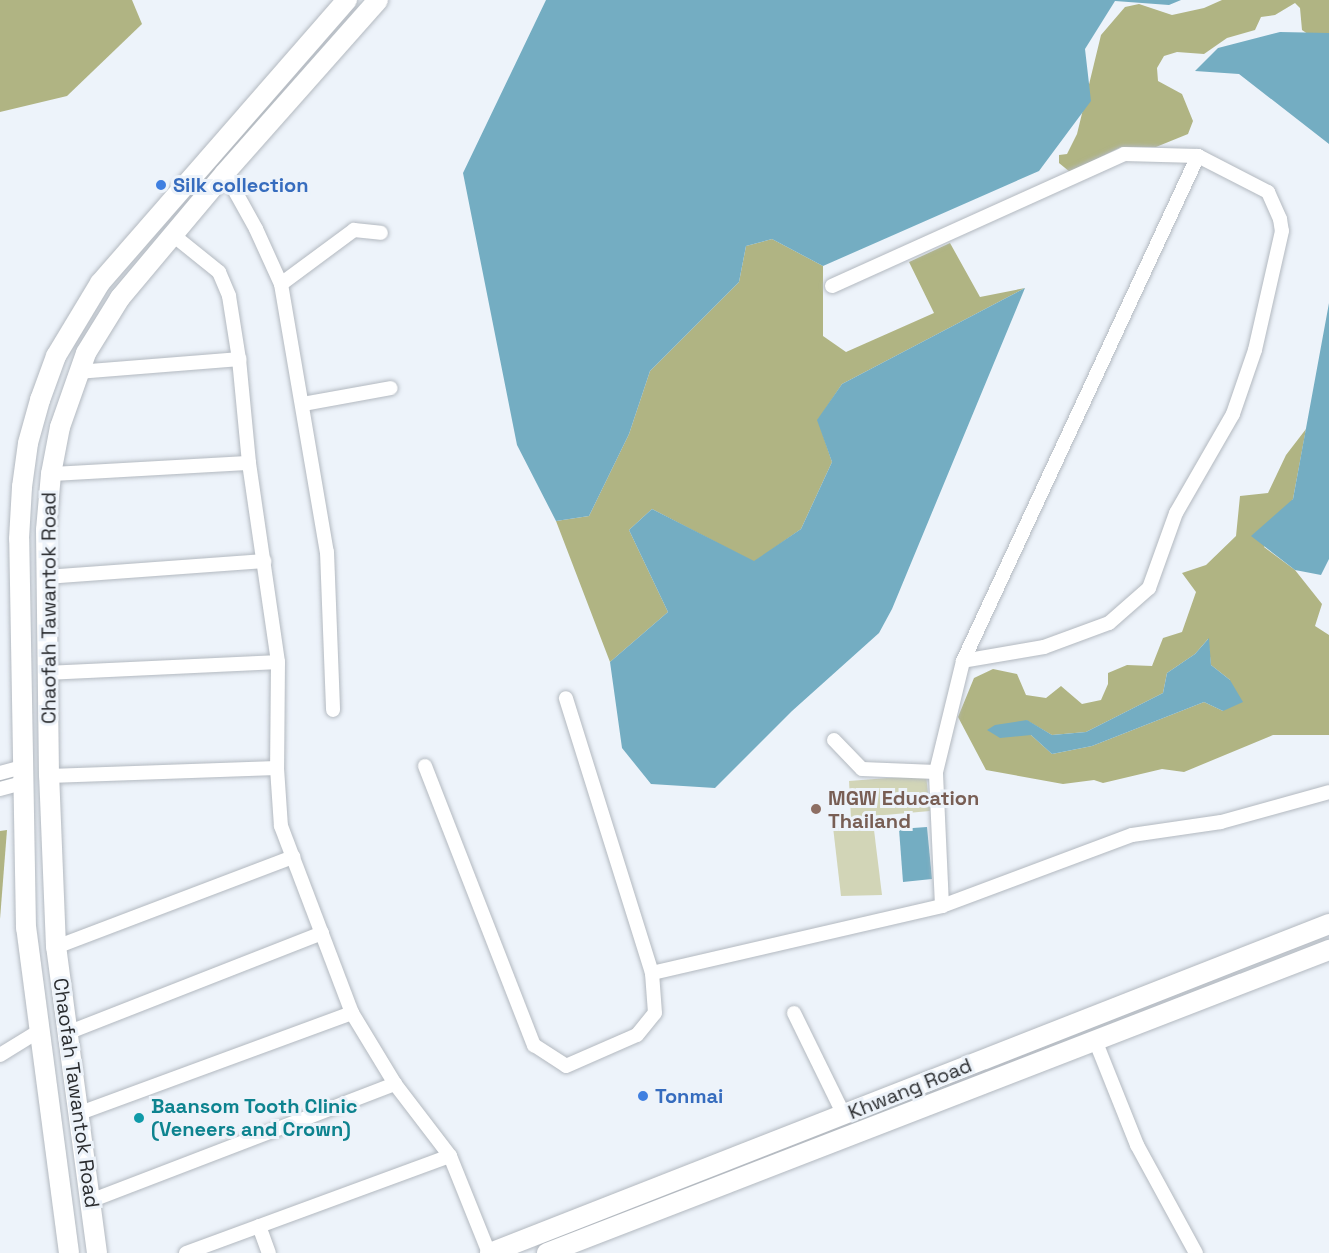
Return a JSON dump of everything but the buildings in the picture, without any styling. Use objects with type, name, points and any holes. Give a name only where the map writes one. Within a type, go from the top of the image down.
[{"type":"main road","name":"Chaofah Tawantok Road","points":[[69,1253],[26,928],[19,539],[22,487],[33,422],[56,356],[100,283],[347,0]]},
{"type":"main road","name":"Chaofah Tawantok Road","points":[[97,1253],[56,947],[49,776],[46,530],[51,474],[60,427],[78,372],[108,315],[172,234],[378,0]]},
{"type":"main road","name":"Khwang Road","points":[[490,1253],[1329,924]]},
{"type":"main road","name":"Khwang Road","points":[[547,1253],[1329,950]]},
{"type":"main road","points":[[1024,1044],[1030,1065]]},
{"type":"street","points":[[832,286],[1124,154],[1198,156],[1268,192],[1281,225],[1255,350],[1233,414],[1176,513],[1149,588],[1108,623],[1044,647],[963,661]]},
{"type":"street","points":[[942,906],[936,772],[963,661],[1198,156]]},
{"type":"street","points":[[225,173],[256,229],[281,285],[327,552],[333,710]]},
{"type":"street","points":[[281,285],[354,230],[381,232]]},
{"type":"street","points":[[172,234],[219,272],[229,296],[239,359],[249,463],[278,662],[278,768],[281,826],[352,1013],[395,1084],[450,1156],[490,1253]]},
{"type":"street","points":[[78,372],[239,359]]},
{"type":"street","points":[[303,404],[391,388]]},
{"type":"street","points":[[51,474],[249,463]]},
{"type":"street","points":[[46,577],[264,561]]},
{"type":"street","points":[[47,673],[278,662]]},
{"type":"street","points":[[425,766],[534,1046],[566,1066],[637,1035],[655,1013],[652,972],[566,698]]},
{"type":"street","points":[[834,740],[862,769],[936,772]]},
{"type":"street","points":[[49,776],[278,768]]},
{"type":"street","points":[[0,773],[22,775]]},
{"type":"street","points":[[0,789],[22,775]]},
{"type":"street","points":[[652,972],[942,906],[1132,835],[1221,822],[1329,792]]},
{"type":"street","points":[[56,947],[293,857]]},
{"type":"street","points":[[67,1033],[322,933]]},
{"type":"street","points":[[80,1113],[352,1013]]},
{"type":"street","points":[[794,1013],[844,1115]]},
{"type":"street","points":[[0,1055],[39,1031]]},
{"type":"street","points":[[1095,1040],[1137,1145],[1196,1253]]},
{"type":"street","points":[[90,1201],[395,1084]]},
{"type":"street","points":[[186,1253],[450,1156]]},
{"type":"street","points":[[259,1226],[269,1253]]},
{"type":"green space","points":[[0,0],[132,0],[142,24],[67,96],[0,112]]},
{"type":"green space","points":[[1222,0],[1329,0],[1329,40],[1318,41],[1302,30],[1300,8],[1295,3],[1275,15],[1261,17],[1255,30],[1227,38],[1204,54],[1177,52],[1164,56],[1157,68],[1158,81],[1182,94],[1193,121],[1188,134],[1156,147],[1121,147],[1070,172],[1059,163],[1059,155],[1067,154],[1077,134],[1101,35],[1125,7],[1139,4],[1172,15],[1204,8]]},
{"type":"green space","points":[[772,239],[823,266],[823,336],[846,352],[934,313],[909,262],[950,243],[980,297],[1025,288],[842,384],[818,420],[832,462],[801,529],[754,562],[652,509],[629,530],[668,612],[610,662],[556,521],[589,516],[629,434],[650,371],[739,282],[746,246]]},
{"type":"green space","points":[[1306,429],[1293,499],[1264,547],[1295,570],[1322,604],[1315,626],[1329,635],[1329,735],[1273,735],[1184,772],[1162,769],[1103,783],[1094,780],[1063,784],[986,770],[958,717],[974,678],[993,669],[1017,674],[1026,695],[1046,698],[1061,686],[1082,704],[1101,700],[1108,684],[1108,673],[1127,665],[1152,666],[1163,638],[1182,632],[1196,592],[1182,573],[1206,565],[1236,536],[1240,496],[1268,493],[1286,455]],"holes":[[[1208,639],[1211,665],[1230,680],[1223,711],[1204,702],[1092,746],[1052,754],[1031,735],[1026,720],[1052,735],[1086,732],[1163,693],[1167,673],[1195,654]]]},
{"type":"green space","points":[[926,775],[930,811],[851,818],[849,781]]},
{"type":"green space","points":[[873,822],[882,895],[841,896],[833,827]]},
{"type":"green space","points":[[7,830],[0,919],[0,831]]},
{"type":"water","points":[[546,0],[1181,0],[1169,5],[1115,1],[1085,49],[1091,101],[1039,171],[823,266],[772,239],[746,246],[739,282],[650,371],[629,434],[589,516],[556,521],[517,445],[463,173]]},
{"type":"water","points":[[1280,32],[1329,33],[1329,144],[1239,74],[1195,71],[1218,48]]},
{"type":"water","points":[[1025,288],[892,609],[879,633],[792,711],[715,788],[651,784],[622,748],[610,662],[668,612],[629,530],[652,509],[754,561],[801,529],[832,462],[817,420],[842,384]]},
{"type":"water","points":[[1329,303],[1329,559],[1321,575],[1295,570],[1251,536],[1293,499]]},
{"type":"water","points":[[1209,638],[1211,665],[1230,680],[1243,702],[1223,711],[1204,702],[1092,746],[1052,754],[1031,735],[1000,738],[987,730],[995,725],[1027,720],[1052,735],[1086,732],[1163,693],[1167,673],[1195,654]]},
{"type":"water","points":[[927,827],[932,879],[903,882],[899,829]]},
{"type":"place","name":"Silk collection","points":[[161,185]]},
{"type":"place","name":"MGW Education Thailand","points":[[816,809]]},
{"type":"place","name":"Tonmai","points":[[643,1096]]},
{"type":"place","name":"Baansom Tooth Clinic (Veneers and Crown)","points":[[139,1118]]}]
